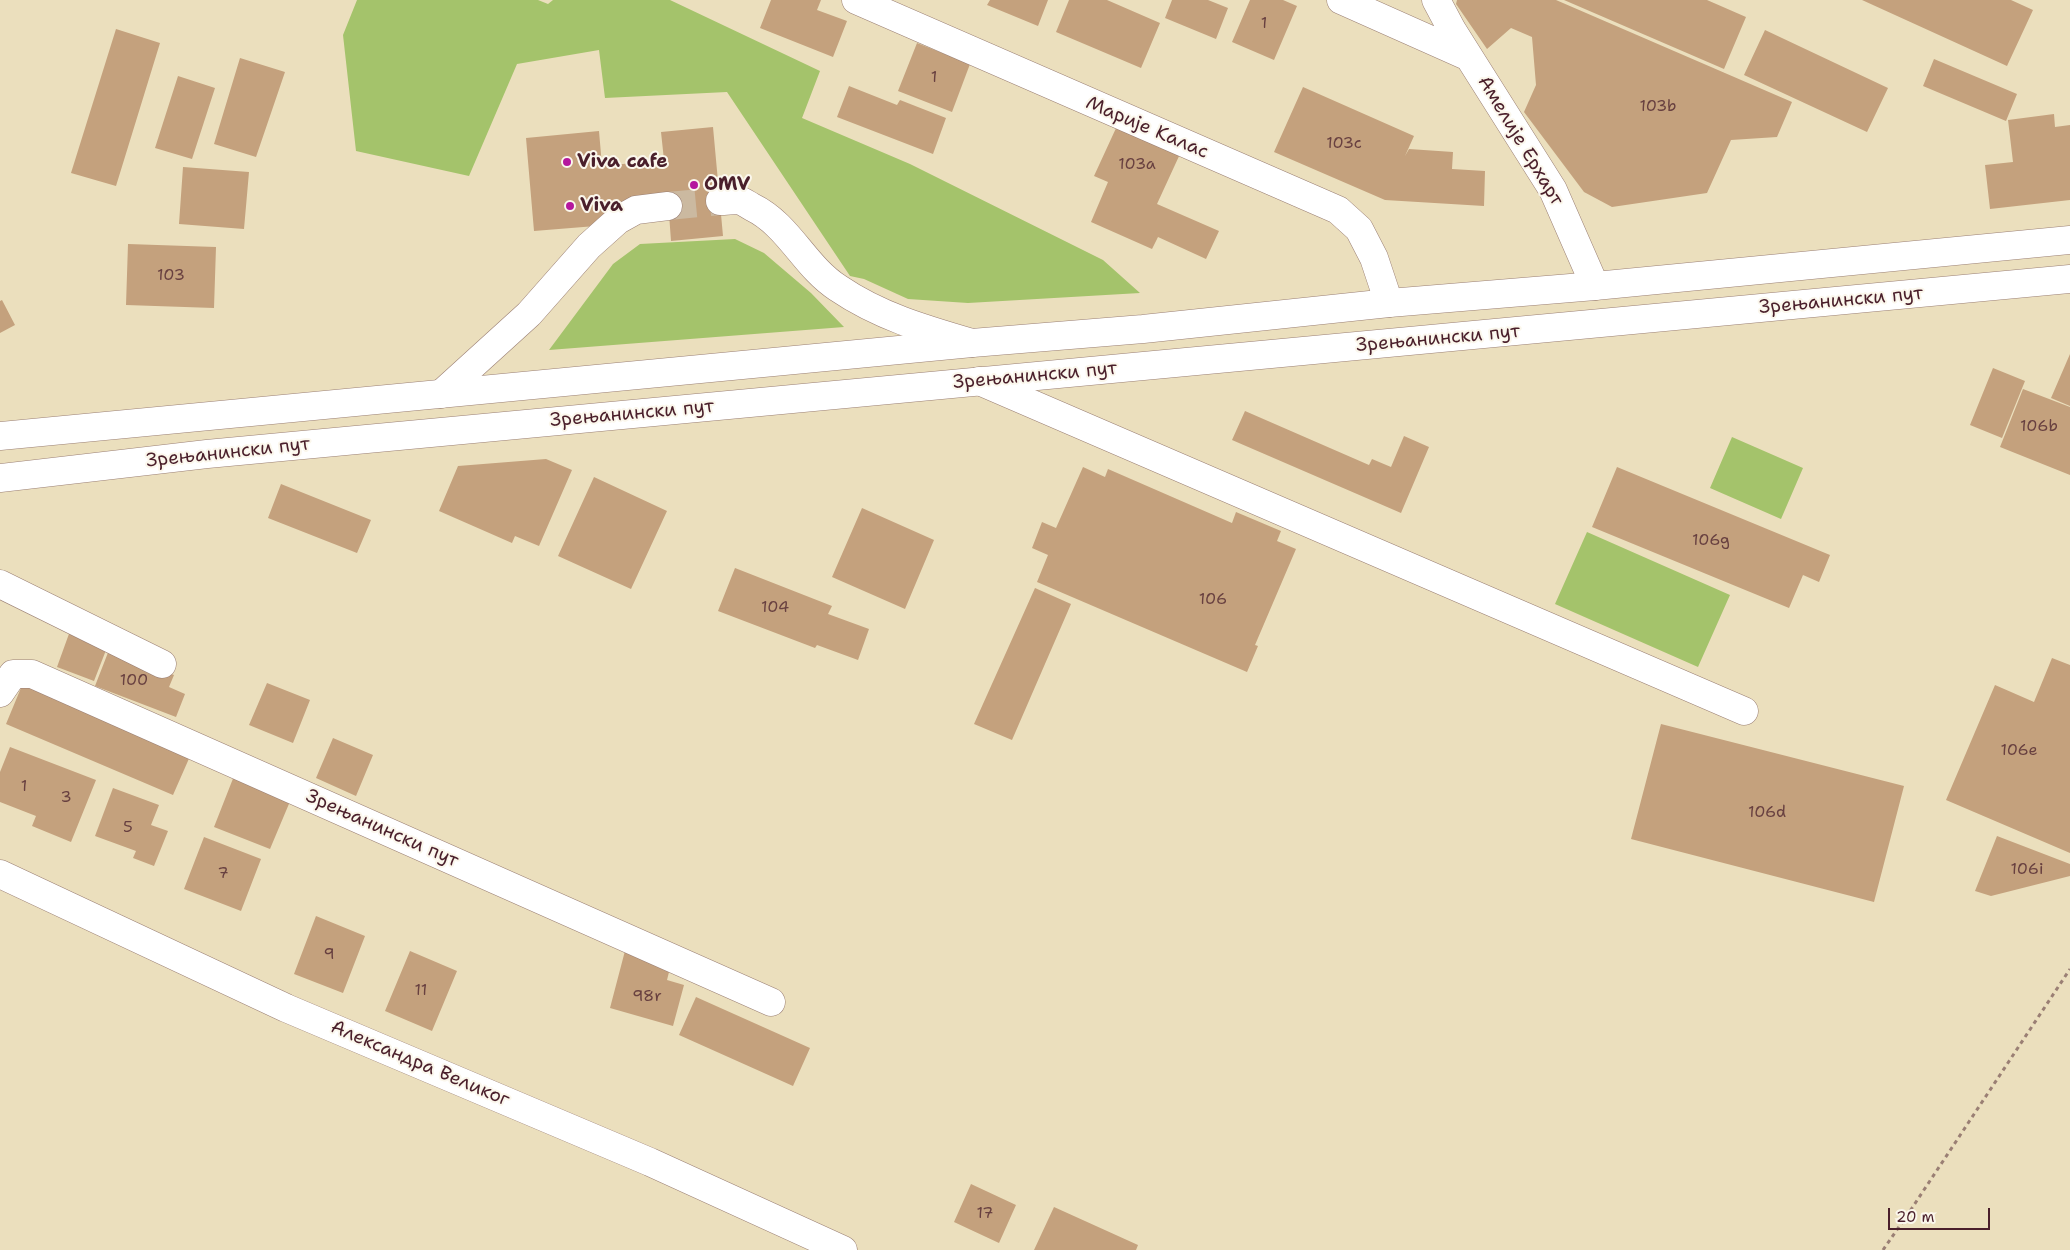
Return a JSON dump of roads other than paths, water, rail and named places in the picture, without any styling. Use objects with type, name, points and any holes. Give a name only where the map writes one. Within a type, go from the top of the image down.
[{"type":"main road","name":"Марије Калас","points":[[856,0],[1338,210],[1359,229],[1374,258],[1389,303]]},
{"type":"main road","points":[[1342,0],[1469,57]]},
{"type":"main road","name":"Амелије Ерхарт","points":[[1436,0],[1452,30],[1553,190],[1596,286]]},
{"type":"main road","points":[[720,201],[740,200],[758,210],[777,224],[814,269],[836,287],[871,309],[909,324],[972,343]]},
{"type":"main road","points":[[441,394],[529,314],[589,246],[618,220],[636,210],[668,206]]},
{"type":"main road","name":"Зрењанински пут","points":[[0,436],[2070,240]]},
{"type":"main road","name":"Зрењанински пут","points":[[0,478],[217,454],[979,381],[2070,280]]},
{"type":"main road","points":[[979,381],[1744,711]]},
{"type":"main road","points":[[0,584],[162,664]]},
{"type":"main road","name":"Зрењанински пут","points":[[0,693],[13,674],[32,674],[771,1002]]},
{"type":"main road","name":"Александра Великог","points":[[0,874],[286,1008],[650,1162],[843,1250]]},
{"type":"tunnel","points":[[668,206],[720,201]]},
{"type":"place","name":"Viva cafe","points":[[567,162]]},
{"type":"place","name":"OMV","points":[[694,185]]},
{"type":"place","name":"Viva","points":[[570,206]]}]
